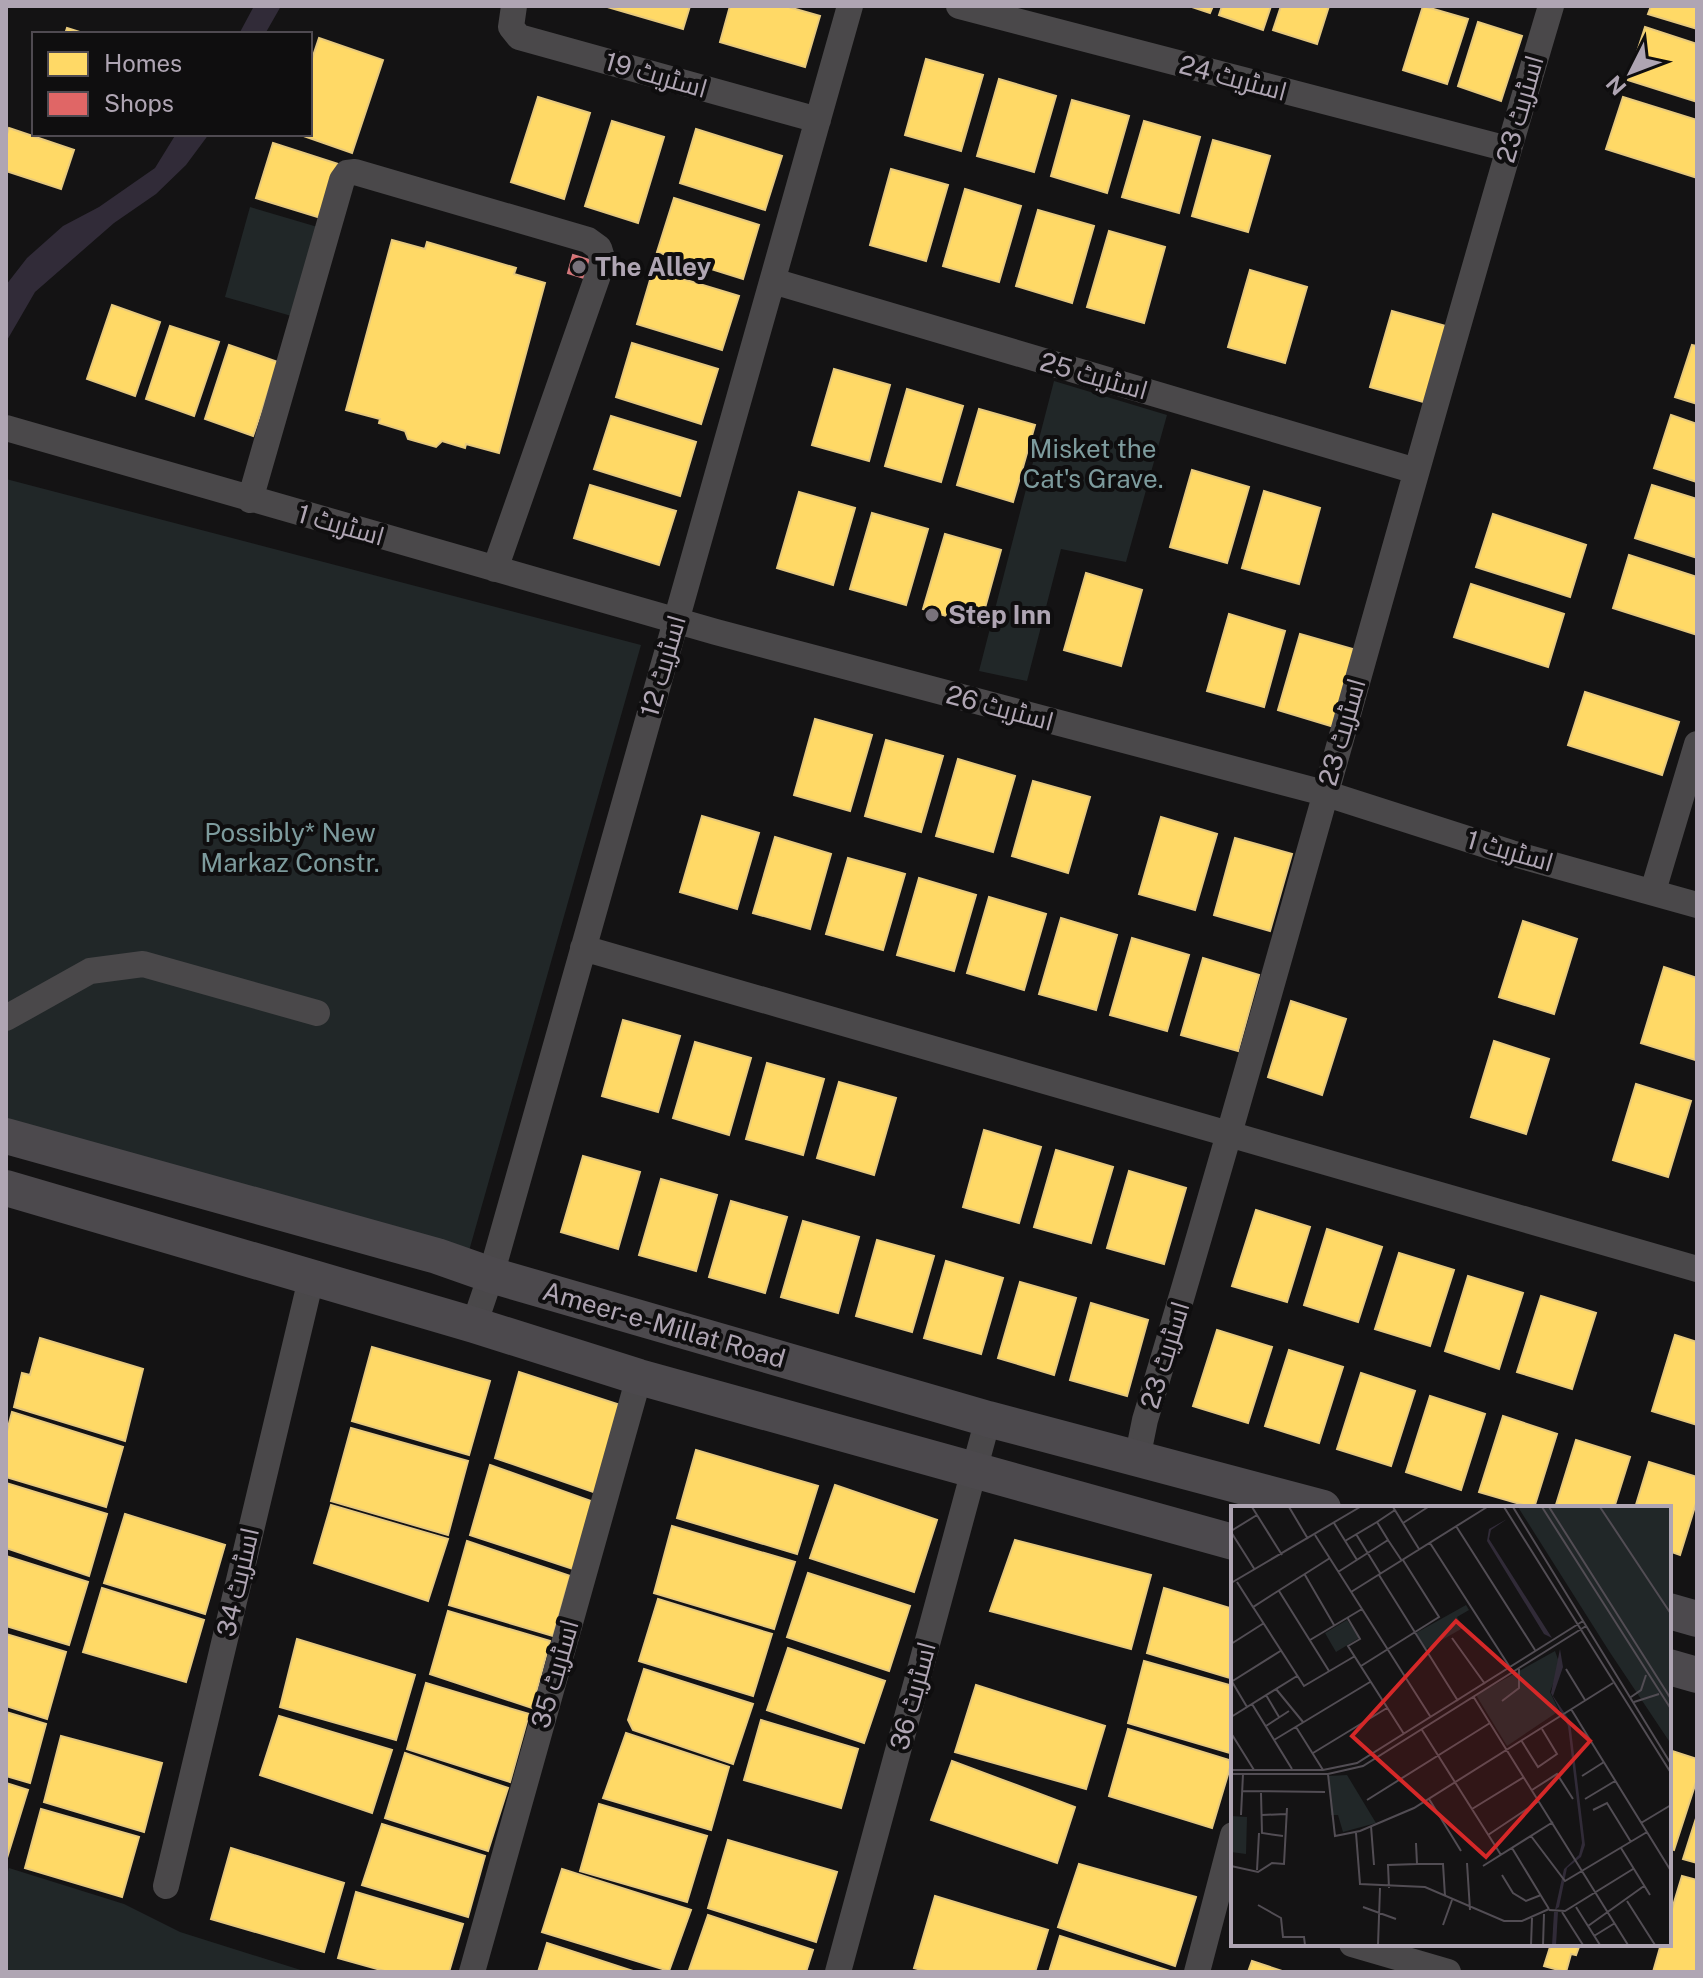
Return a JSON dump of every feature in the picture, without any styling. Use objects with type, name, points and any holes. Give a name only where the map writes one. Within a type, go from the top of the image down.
[{"type":"main road","name":"Ameer-e-Millat Road","points":[[6,1136],[437,1256],[491,1275],[988,1419],[1313,1506]]},
{"type":"main road","name":"Ameer-e-Millat Road","points":[[6,1188],[474,1325],[639,1377],[1231,1541]]},
{"type":"main road","points":[[1671,1612],[1697,1619]]},
{"type":"main road","points":[[1671,1668],[1697,1675]]},
{"type":"street","name":"اسٹریٹ 12","points":[[474,1325],[491,1275],[850,6]]},
{"type":"street","name":"اسٹریٹ 24","points":[[959,6],[1508,149]]},
{"type":"street","name":"اسٹریٹ 23","points":[[1137,1459],[1145,1420],[1231,1135],[1324,793],[1551,6]]},
{"type":"street","name":"اسٹریٹ 19","points":[[512,10],[511,27],[519,37],[818,120]]},
{"type":"street","points":[[250,500],[342,180],[347,173],[355,172],[588,240],[599,248],[603,261],[495,569]]},
{"type":"street","name":"اسٹریٹ 25","points":[[773,281],[1416,471]]},
{"type":"street","name":"اسٹریٹ 1","points":[[6,428],[676,620]]},
{"type":"street","name":"اسٹریٹ 26","points":[[676,620],[1324,793]]},
{"type":"street","points":[[1653,891],[1697,744]]},
{"type":"street","name":"اسٹریٹ 1","points":[[1324,793],[1511,853],[1697,905]]},
{"type":"street","points":[[583,948],[1697,1269]]},
{"type":"street","points":[[6,1018],[90,971],[143,964],[317,1013]]},
{"type":"street","name":"اسٹریٹ 34","points":[[166,1886],[311,1279]]},
{"type":"street","name":"اسٹریٹ 35","points":[[472,1972],[639,1377]]},
{"type":"street","name":"اسٹریٹ 36","points":[[838,1972],[988,1419]]},
{"type":"street","points":[[1197,1972],[1224,1907],[1231,1851]]},
{"type":"street","points":[[1359,1946],[1448,1972]]},
{"type":"green space","points":[[250,207],[321,228],[295,317],[225,297]]},
{"type":"green space","name":"Misket the Cat's Grave.","points":[[1054,381],[1167,415],[1126,562],[1061,549],[1027,681],[979,671]]},
{"type":"green space","name":"Possibly* New Markaz Constr.","points":[[6,479],[641,645],[463,1272],[6,1130]]},
{"type":"green space","points":[[9,1868],[124,1904],[180,1932],[307,1972],[6,1972],[6,1878]]},
{"type":"shaded area","points":[[254,6],[281,6],[266,32],[240,32]]},
{"type":"shaded area","points":[[175,136],[208,136],[186,165],[156,194],[114,223],[35,292],[6,342],[6,285],[27,258],[63,226],[99,207],[155,168]]},
{"type":"building: Homes","points":[[604,6],[690,6],[683,29]]},
{"type":"building: Homes","points":[[730,6],[785,6],[820,16],[805,67],[720,42]]},
{"type":"building: Homes","points":[[1189,6],[1213,6],[1210,13]]},
{"type":"building: Homes","points":[[1222,6],[1271,6],[1263,30],[1219,15]]},
{"type":"building: Homes","points":[[1281,6],[1329,6],[1317,44],[1273,30]]},
{"type":"building: Homes","points":[[1423,6],[1468,19],[1447,84],[1403,70]]},
{"type":"building: Homes","points":[[1651,6],[1697,6],[1697,29],[1648,14]]},
{"type":"building: Homes","points":[[1478,22],[1522,36],[1501,101],[1458,86]]},
{"type":"building: Homes","points":[[1645,27],[1697,44],[1697,102],[1628,80]]},
{"type":"building: Homes","points":[[319,38],[383,60],[352,153],[304,136],[312,136],[312,59]]},
{"type":"building: Homes","points":[[926,59],[983,75],[961,151],[905,135]]},
{"type":"building: Homes","points":[[999,79],[1056,96],[1034,172],[977,156]]},
{"type":"building: Homes","points":[[538,97],[590,113],[564,199],[511,182]]},
{"type":"building: Homes","points":[[1623,97],[1697,120],[1697,178],[1606,149]]},
{"type":"building: Homes","points":[[1072,100],[1129,116],[1107,193],[1051,176]]},
{"type":"building: Homes","points":[[612,121],[664,137],[638,223],[585,206]]},
{"type":"building: Homes","points":[[1144,121],[1200,137],[1179,213],[1122,197]]},
{"type":"building: Homes","points":[[9,128],[74,150],[61,189],[6,171]]},
{"type":"building: Homes","points":[[696,129],[782,156],[765,210],[680,183]]},
{"type":"building: Homes","points":[[1213,140],[1270,156],[1248,232],[1192,216]]},
{"type":"building: Homes","points":[[273,143],[341,165],[324,219],[256,198]]},
{"type":"building: Homes","points":[[891,169],[948,185],[926,261],[870,245]]},
{"type":"building: Homes","points":[[965,189],[1021,206],[999,282],[943,266]]},
{"type":"building: Homes","points":[[674,198],[759,225],[743,279],[657,252]]},
{"type":"building: Homes","points":[[1038,210],[1094,226],[1072,303],[1016,286]]},
{"type":"building: Homes","points":[[1109,231],[1165,247],[1144,323],[1087,307]]},
{"type":"building: Homes","points":[[392,240],[425,249],[427,242],[516,268],[514,274],[545,283],[499,453],[442,441],[436,447],[408,439],[405,431],[379,423],[380,419],[346,410]]},
{"type":"building: Homes","points":[[653,270],[739,296],[722,350],[637,324]]},
{"type":"building: Homes","points":[[1250,270],[1307,287],[1285,363],[1228,347]]},
{"type":"building: Homes","points":[[112,305],[160,322],[135,396],[87,379]]},
{"type":"building: Homes","points":[[1392,311],[1449,327],[1427,403],[1370,387]]},
{"type":"building: Homes","points":[[170,326],[219,342],[194,416],[146,399]]},
{"type":"building: Homes","points":[[632,343],[718,369],[701,424],[616,397]]},
{"type":"building: Homes","points":[[229,345],[278,362],[253,436],[205,419]]},
{"type":"building: Homes","points":[[1692,345],[1697,346],[1697,404],[1675,397]]},
{"type":"building: Homes","points":[[834,369],[890,385],[869,461],[812,445]]},
{"type":"building: Homes","points":[[907,389],[963,406],[941,482],[885,466]]},
{"type":"building: Homes","points":[[979,409],[1035,425],[1013,502],[957,485]]},
{"type":"building: Homes","points":[[1671,415],[1697,424],[1697,482],[1654,468]]},
{"type":"building: Homes","points":[[611,416],[696,442],[680,496],[594,469]]},
{"type":"building: Homes","points":[[1192,470],[1249,487],[1227,563],[1170,547]]},
{"type":"building: Homes","points":[[590,485],[676,511],[659,565],[574,538]]},
{"type":"building: Homes","points":[[1652,485],[1697,499],[1697,558],[1635,538]]},
{"type":"building: Homes","points":[[1264,491],[1320,508],[1299,584],[1242,568]]},
{"type":"building: Homes","points":[[799,492],[855,508],[833,585],[777,568]]},
{"type":"building: Homes","points":[[872,513],[928,529],[906,605],[850,589]]},
{"type":"building: Homes","points":[[1493,514],[1586,545],[1570,597],[1476,567]]},
{"type":"building: Homes","points":[[945,534],[1001,550],[980,626],[923,609]]},
{"type":"building: Homes","points":[[1629,555],[1697,577],[1697,635],[1613,608]]},
{"type":"building: Homes","points":[[1086,573],[1142,590],[1121,666],[1064,650]]},
{"type":"building: Homes","points":[[1471,584],[1564,614],[1548,667],[1454,637]]},
{"type":"building: Homes","points":[[1229,614],[1285,631],[1264,707],[1207,691]]},
{"type":"building: Homes","points":[[1300,634],[1356,650],[1334,727],[1278,710]]},
{"type":"building: Homes","points":[[1585,692],[1679,722],[1662,775],[1568,745]]},
{"type":"building: Homes","points":[[815,719],[872,735],[850,811],[794,795]]},
{"type":"building: Homes","points":[[886,740],[943,756],[921,832],[865,816]]},
{"type":"building: Homes","points":[[958,759],[1015,776],[993,852],[936,836]]},
{"type":"building: Homes","points":[[1033,781],[1090,797],[1068,873],[1012,856]]},
{"type":"building: Homes","points":[[702,816],[759,833],[737,909],[680,892]]},
{"type":"building: Homes","points":[[1161,817],[1217,834],[1195,910],[1139,894]]},
{"type":"building: Homes","points":[[775,837],[831,854],[810,929],[753,913]]},
{"type":"building: Homes","points":[[1235,838],[1292,854],[1270,931],[1214,915]]},
{"type":"building: Homes","points":[[848,858],[905,874],[883,950],[826,934]]},
{"type":"building: Homes","points":[[919,878],[976,895],[954,971],[897,955]]},
{"type":"building: Homes","points":[[989,897],[1046,914],[1024,990],[967,973]]},
{"type":"building: Homes","points":[[1061,918],[1117,935],[1096,1010],[1039,994]]},
{"type":"building: Homes","points":[[1523,921],[1577,939],[1554,1014],[1499,997]]},
{"type":"building: Homes","points":[[1132,938],[1189,955],[1167,1031],[1110,1015]]},
{"type":"building: Homes","points":[[1203,958],[1259,975],[1238,1051],[1181,1035]]},
{"type":"building: Homes","points":[[1664,967],[1697,978],[1695,1060],[1641,1043]]},
{"type":"building: Homes","points":[[1291,1001],[1346,1019],[1322,1095],[1268,1077]]},
{"type":"building: Homes","points":[[623,1020],[680,1036],[658,1112],[602,1096]]},
{"type":"building: Homes","points":[[1494,1041],[1549,1059],[1526,1134],[1471,1117]]},
{"type":"building: Homes","points":[[695,1042],[751,1058],[729,1135],[673,1118]]},
{"type":"building: Homes","points":[[767,1063],[824,1079],[803,1155],[746,1139]]},
{"type":"building: Homes","points":[[839,1082],[896,1098],[874,1175],[817,1158]]},
{"type":"building: Homes","points":[[1636,1084],[1691,1101],[1668,1177],[1613,1160]]},
{"type":"building: Homes","points":[[984,1130],[1041,1147],[1019,1223],[963,1207]]},
{"type":"building: Homes","points":[[1056,1150],[1113,1167],[1091,1243],[1034,1227]]},
{"type":"building: Homes","points":[[583,1156],[640,1172],[618,1249],[561,1232]]},
{"type":"building: Homes","points":[[1129,1171],[1186,1188],[1164,1264],[1107,1248]]},
{"type":"building: Homes","points":[[661,1179],[717,1195],[696,1271],[639,1255]]},
{"type":"building: Homes","points":[[731,1201],[787,1217],[765,1293],[709,1277]]},
{"type":"building: Homes","points":[[1256,1210],[1310,1227],[1287,1302],[1232,1286]]},
{"type":"building: Homes","points":[[803,1221],[859,1237],[838,1313],[781,1297]]},
{"type":"building: Homes","points":[[1327,1229],[1382,1247],[1358,1322],[1304,1305]]},
{"type":"building: Homes","points":[[877,1240],[934,1256],[912,1332],[856,1316]]},
{"type":"building: Homes","points":[[1399,1253],[1454,1270],[1430,1346],[1375,1329]]},
{"type":"building: Homes","points":[[946,1261],[1003,1278],[981,1354],[924,1338]]},
{"type":"building: Homes","points":[[1468,1276],[1523,1293],[1499,1369],[1445,1351]]},
{"type":"building: Homes","points":[[1020,1282],[1076,1298],[1054,1375],[998,1358]]},
{"type":"building: Homes","points":[[1541,1296],[1596,1313],[1572,1389],[1517,1372]]},
{"type":"building: Homes","points":[[1091,1303],[1148,1320],[1127,1396],[1070,1380]]},
{"type":"building: Homes","points":[[1217,1330],[1272,1347],[1248,1423],[1193,1406]]},
{"type":"building: Homes","points":[[1675,1335],[1697,1342],[1697,1425],[1652,1411]]},
{"type":"building: Homes","points":[[40,1338],[143,1369],[125,1441],[14,1407],[22,1373],[30,1375]]},
{"type":"building: Homes","points":[[372,1347],[490,1381],[469,1455],[352,1421]]},
{"type":"building: Homes","points":[[1289,1350],[1343,1367],[1319,1443],[1265,1426]]},
{"type":"building: Homes","points":[[519,1372],[623,1406],[599,1494],[495,1458]]},
{"type":"building: Homes","points":[[1361,1373],[1415,1391],[1391,1466],[1337,1449]]},
{"type":"building: Homes","points":[[1430,1396],[1485,1414],[1461,1490],[1406,1472]]},
{"type":"building: Homes","points":[[12,1412],[123,1447],[106,1507],[6,1477],[6,1435]]},
{"type":"building: Homes","points":[[1503,1416],[1557,1434],[1535,1506],[1479,1492]]},
{"type":"building: Homes","points":[[351,1428],[468,1461],[448,1535],[331,1501]]},
{"type":"building: Homes","points":[[1576,1440],[1630,1457],[1615,1506],[1556,1506]]},
{"type":"building: Homes","points":[[696,1450],[818,1486],[797,1554],[677,1518]]},
{"type":"building: Homes","points":[[1649,1462],[1697,1477],[1697,1500],[1680,1555],[1671,1552],[1671,1506],[1636,1506]]},
{"type":"building: Homes","points":[[490,1465],[594,1502],[573,1569],[470,1535]]},
{"type":"building: Homes","points":[[6,1483],[107,1514],[89,1576],[6,1548]]},
{"type":"building: Homes","points":[[835,1485],[937,1520],[914,1592],[810,1558]]},
{"type":"building: Homes","points":[[331,1505],[448,1539],[428,1601],[314,1563]]},
{"type":"building: Homes","points":[[125,1514],[225,1545],[205,1614],[104,1583]]},
{"type":"building: Homes","points":[[672,1526],[795,1562],[774,1629],[654,1593]]},
{"type":"building: Homes","points":[[1015,1540],[1151,1575],[1131,1649],[990,1611]]},
{"type":"building: Homes","points":[[467,1541],[570,1576],[553,1636],[449,1605]]},
{"type":"building: Homes","points":[[6,1556],[88,1582],[69,1645],[6,1626]]},
{"type":"building: Homes","points":[[808,1573],[910,1606],[889,1671],[787,1637]]},
{"type":"building: Homes","points":[[102,1588],[204,1620],[186,1682],[83,1652]]},
{"type":"building: Homes","points":[[1164,1588],[1231,1608],[1231,1678],[1147,1653]]},
{"type":"building: Homes","points":[[658,1599],[772,1634],[753,1696],[639,1661]]},
{"type":"building: Homes","points":[[448,1611],[550,1641],[532,1708],[430,1674]]},
{"type":"building: Homes","points":[[6,1634],[66,1652],[47,1719],[6,1706]]},
{"type":"building: Homes","points":[[297,1639],[415,1675],[396,1740],[280,1707]]},
{"type":"building: Homes","points":[[788,1648],[885,1681],[864,1743],[767,1710]]},
{"type":"building: Homes","points":[[1144,1661],[1231,1685],[1231,1753],[1128,1723]]},
{"type":"building: Homes","points":[[644,1669],[753,1704],[733,1764],[633,1730],[628,1720]]},
{"type":"building: Homes","points":[[426,1683],[529,1714],[510,1782],[407,1749]]},
{"type":"building: Homes","points":[[976,1685],[1105,1726],[1086,1789],[955,1752]]},
{"type":"building: Homes","points":[[6,1712],[46,1724],[30,1783],[6,1776]]},
{"type":"building: Homes","points":[[279,1716],[392,1750],[372,1813],[260,1775]]},
{"type":"building: Homes","points":[[761,1720],[858,1749],[841,1808],[744,1780]]},
{"type":"building: Homes","points":[[1128,1729],[1231,1761],[1212,1828],[1109,1796]]},
{"type":"building: Homes","points":[[626,1733],[729,1767],[711,1830],[603,1798]]},
{"type":"building: Homes","points":[[61,1736],[162,1763],[144,1832],[44,1802]]},
{"type":"building: Homes","points":[[1671,1751],[1697,1759],[1697,1779],[1674,1850],[1671,1849]]},
{"type":"building: Homes","points":[[405,1753],[508,1788],[488,1851],[385,1818]]},
{"type":"building: Homes","points":[[952,1761],[1075,1807],[1057,1863],[931,1820]]},
{"type":"building: Homes","points":[[6,1783],[28,1790],[7,1858],[6,1858]]},
{"type":"building: Homes","points":[[599,1804],[707,1836],[687,1902],[580,1871]]},
{"type":"building: Homes","points":[[41,1809],[139,1837],[122,1897],[25,1868]]},
{"type":"building: Homes","points":[[1697,1815],[1697,1863],[1683,1859]]},
{"type":"building: Homes","points":[[382,1824],[485,1856],[468,1917],[362,1885]]},
{"type":"building: Homes","points":[[728,1840],[837,1872],[816,1942],[708,1908]]},
{"type":"building: Homes","points":[[231,1848],[344,1883],[324,1952],[211,1919]]},
{"type":"building: Homes","points":[[1079,1864],[1196,1897],[1175,1966],[1058,1927]]},
{"type":"building: Homes","points":[[562,1869],[691,1910],[669,1971],[542,1932]]},
{"type":"building: Homes","points":[[1682,1876],[1697,1880],[1697,1972],[1653,1972],[1660,1946],[1671,1946],[1671,1912]]},
{"type":"building: Homes","points":[[356,1892],[463,1924],[449,1972],[388,1972],[338,1958]]},
{"type":"building: Homes","points":[[935,1896],[1048,1930],[1035,1972],[929,1972],[914,1968]]},
{"type":"building: Homes","points":[[708,1915],[813,1950],[806,1972],[689,1970]]},
{"type":"building: Homes","points":[[1060,1936],[1170,1971],[1170,1972],[1049,1972]]},
{"type":"building: Homes","points":[[547,1943],[636,1972],[538,1972]]},
{"type":"building: Homes","points":[[1546,1946],[1579,1946],[1576,1955],[1571,1954],[1566,1972],[1544,1966],[1550,1947]]},
{"type":"building: Homes","points":[[1252,1961],[1285,1972],[1248,1972]]},
{"type":"building: Shops","name":"The Alley","points":[[573,255],[589,260],[584,278],[568,273]]},
{"type":"place","name":"The Alley","points":[[579,267]]},
{"type":"place","name":"Step Inn","points":[[932,615]]}]
